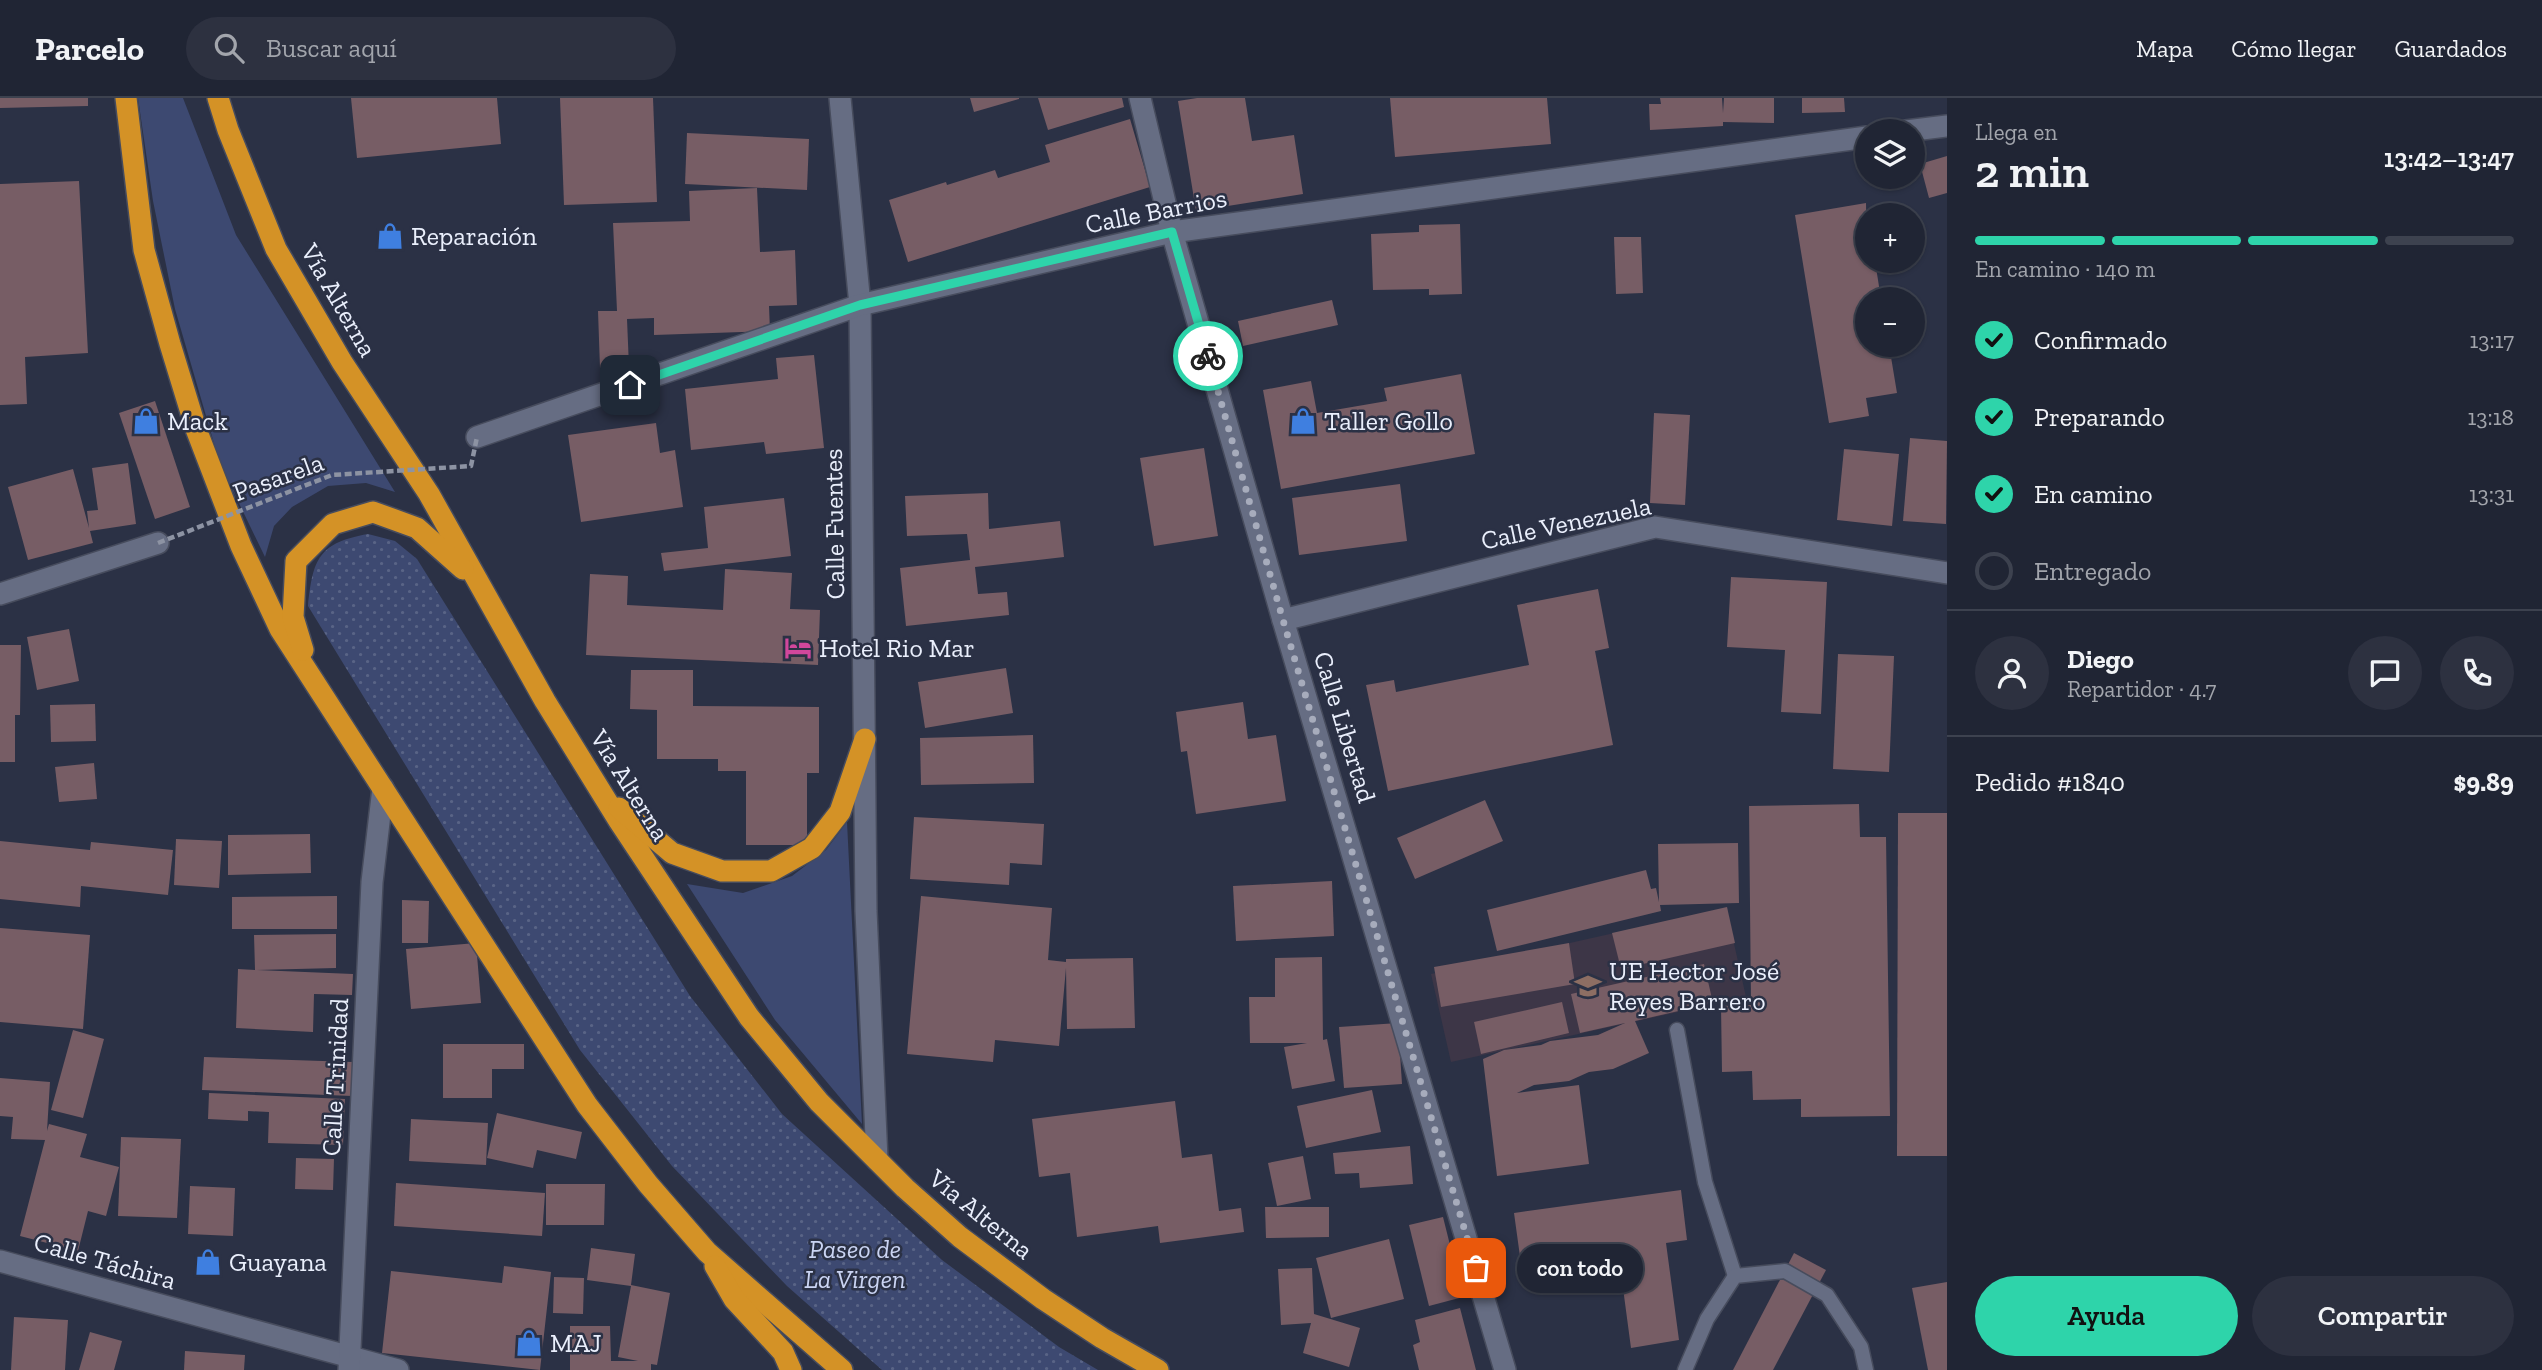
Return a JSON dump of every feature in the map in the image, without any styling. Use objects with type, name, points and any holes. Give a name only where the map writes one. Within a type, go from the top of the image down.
[{"type":"highway","points":[[126,98],[144,250],[197,429],[241,546],[281,629],[587,1105],[648,1184],[707,1252],[842,1370]]},
{"type":"highway","name":"Vía Alterna","points":[[218,98],[228,130],[276,248],[342,362],[429,494],[545,701],[602,794],[749,1017],[819,1102],[960,1237],[1033,1292],[1102,1338],[1158,1370]]},
{"type":"highway","points":[[312,678],[293,617],[296,561],[333,524],[373,512],[417,528],[478,582]]},
{"type":"highway","points":[[602,794],[672,853],[722,871],[771,872],[812,848],[839,812],[865,739]]},
{"type":"highway","points":[[707,1252],[734,1299],[783,1352],[791,1370]]},
{"type":"street","name":"Calle Fuentes","points":[[840,98],[860,305],[866,911],[877,1160]]},
{"type":"street","name":"Calle Libertad","points":[[1140,98],[1172,232],[1283,620],[1505,1370]]},
{"type":"street","points":[[1925,128],[1947,125]]},
{"type":"street","name":"Calle Barrios","points":[[477,437],[860,305],[1172,232],[1855,138]]},
{"type":"street","name":"Calle Venezuela","points":[[1283,620],[1655,527],[1947,573]]},
{"type":"street","points":[[0,594],[159,543]]},
{"type":"street","name":"Calle Trinidad","points":[[350,1364],[372,882],[383,788]]},
{"type":"street","name":"Calle Táchira","points":[[0,1261],[350,1364],[398,1370]]},
{"type":"lane","points":[[1677,1030],[1705,1182],[1735,1276]]},
{"type":"lane","points":[[1735,1276],[1785,1271],[1827,1295],[1861,1347],[1866,1370]]},
{"type":"lane","points":[[1685,1370],[1707,1320],[1735,1276]]},
{"type":"path","name":"Pasarela","points":[[159,543],[332,475],[471,466],[477,437]]},
{"type":"shaded area","name":"UE Hector José Reyes Barrero","points":[[1726,908],[1746,997],[1451,1062],[1431,974]]},
{"type":"green space","points":[[138,98],[183,98],[236,235],[395,492],[366,483],[328,486],[292,507],[274,526],[265,557],[220,464],[175,309],[153,201]]},
{"type":"green space","name":"Paseo de La Virgen","points":[[368,534],[395,541],[417,559],[690,996],[782,1114],[942,1260],[1059,1347],[1098,1370],[882,1370],[787,1286],[672,1166],[580,1050],[308,606],[316,564],[322,555],[339,542]]},
{"type":"green space","points":[[847,822],[862,1124],[775,1020],[687,884],[743,893],[792,876],[826,850]]},
{"type":"building","points":[[0,98],[88,98],[88,106],[0,108]]},
{"type":"building","points":[[351,98],[497,98],[501,144],[357,158]]},
{"type":"building","points":[[560,98],[653,98],[657,202],[564,205]]},
{"type":"building","points":[[970,98],[1019,98],[1019,99],[974,112]]},
{"type":"building","points":[[1038,98],[1122,98],[1124,107],[1048,130]]},
{"type":"building","points":[[1197,98],[1245,98],[1252,141],[1294,135],[1303,194],[1196,211],[1178,101]]},
{"type":"building","points":[[1390,98],[1547,98],[1551,144],[1395,157]]},
{"type":"building","points":[[1660,98],[1722,98],[1723,113],[1724,98],[1774,98],[1774,123],[1723,122],[1723,126],[1650,130],[1649,104],[1661,104]]},
{"type":"building","points":[[1802,98],[1844,98],[1845,112],[1802,113]]},
{"type":"building","points":[[1130,119],[1150,187],[908,262],[889,200],[995,170],[998,178],[1050,162],[1045,145]]},
{"type":"building","points":[[687,133],[809,139],[807,190],[685,184]]},
{"type":"building","points":[[1947,156],[1947,193],[1929,198],[1925,183],[1925,163]]},
{"type":"building","points":[[79,181],[88,353],[25,357],[27,404],[0,405],[0,184]]},
{"type":"building","points":[[757,188],[760,252],[795,250],[797,305],[769,306],[770,331],[654,335],[654,318],[627,319],[629,367],[600,368],[598,311],[617,311],[613,223],[690,221],[689,191]]},
{"type":"building","points":[[1855,205],[1855,273],[1877,273],[1879,287],[1855,287],[1855,357],[1891,357],[1897,393],[1866,398],[1869,416],[1829,423],[1795,215]]},
{"type":"building","points":[[1460,224],[1462,294],[1429,295],[1429,289],[1373,290],[1371,234],[1419,232],[1419,225]]},
{"type":"building","points":[[1614,237],[1641,237],[1643,293],[1616,294]]},
{"type":"building","points":[[1332,300],[1338,325],[1243,346],[1238,321]]},
{"type":"building","points":[[814,355],[824,448],[766,454],[764,442],[691,450],[685,389],[778,379],[776,358]]},
{"type":"building","points":[[1461,374],[1475,454],[1281,489],[1263,390],[1311,381],[1317,413],[1387,401],[1384,388]]},
{"type":"building","points":[[155,401],[190,507],[155,519],[119,413]]},
{"type":"building","points":[[1654,413],[1690,415],[1685,505],[1650,503]]},
{"type":"building","points":[[656,423],[660,453],[675,450],[683,507],[581,522],[568,435]]},
{"type":"building","points":[[1910,438],[1947,441],[1946,524],[1903,521]]},
{"type":"building","points":[[1204,448],[1218,536],[1154,546],[1140,458]]},
{"type":"building","points":[[1844,449],[1899,454],[1892,526],[1837,520]]},
{"type":"building","points":[[128,463],[136,524],[90,531],[93,543],[28,560],[8,487],[73,469],[89,528],[87,511],[98,510],[92,468]]},
{"type":"building","points":[[1400,484],[1407,541],[1299,555],[1292,498]]},
{"type":"building","points":[[988,493],[989,529],[1060,521],[1064,557],[975,567],[978,594],[1007,592],[1009,615],[906,626],[900,568],[970,560],[967,534],[907,536],[905,496]]},
{"type":"building","points":[[784,498],[791,556],[664,571],[661,553],[708,548],[704,507]]},
{"type":"building","points":[[725,569],[792,573],[790,609],[820,610],[818,665],[586,655],[590,574],[628,576],[627,605],[723,610]]},
{"type":"building","points":[[1731,577],[1827,582],[1821,714],[1781,712],[1785,650],[1727,647]]},
{"type":"building","points":[[1598,589],[1609,648],[1595,651],[1613,745],[1388,791],[1366,685],[1394,680],[1396,692],[1529,665],[1517,605]]},
{"type":"building","points":[[69,629],[79,681],[37,690],[27,637]]},
{"type":"building","points":[[0,645],[21,645],[20,715],[15,715],[15,762],[0,762]]},
{"type":"building","points":[[1838,654],[1894,656],[1889,772],[1833,769]]},
{"type":"building","points":[[1006,668],[1013,713],[925,728],[918,682]]},
{"type":"building","points":[[631,670],[693,670],[693,706],[819,707],[819,773],[807,773],[807,845],[746,845],[746,771],[718,771],[718,759],[657,759],[657,710],[630,709]]},
{"type":"building","points":[[1243,702],[1248,739],[1276,735],[1286,801],[1196,814],[1187,751],[1181,752],[1176,712]]},
{"type":"building","points":[[95,704],[96,741],[51,742],[50,705]]},
{"type":"building","points":[[1033,735],[1034,783],[921,785],[920,738]]},
{"type":"building","points":[[94,763],[97,799],[59,802],[55,767]]},
{"type":"building","points":[[1485,800],[1503,841],[1415,879],[1397,838]]},
{"type":"building","points":[[1859,804],[1860,837],[1886,837],[1890,1116],[1801,1117],[1801,1099],[1753,1100],[1752,1071],[1722,1072],[1721,1006],[1751,1005],[1749,806]]},
{"type":"building","points":[[1898,813],[1947,813],[1947,1156],[1897,1156]]},
{"type":"building","points":[[914,817],[1044,824],[1042,865],[1010,863],[1009,885],[910,879]]},
{"type":"building","points":[[310,834],[311,873],[228,875],[228,835]]},
{"type":"building","points":[[176,839],[222,841],[219,888],[174,885]]},
{"type":"building","points":[[0,841],[90,850],[91,842],[173,850],[168,895],[81,886],[80,907],[0,899]]},
{"type":"building","points":[[1738,843],[1739,903],[1660,905],[1661,911],[1497,951],[1487,910],[1646,870],[1651,889],[1656,888],[1659,902],[1658,844]]},
{"type":"building","points":[[1332,881],[1334,936],[1236,941],[1233,886]]},
{"type":"building","points":[[337,896],[337,929],[232,929],[232,897]]},
{"type":"building","points":[[921,896],[1052,908],[1048,960],[1066,962],[1066,959],[1133,958],[1135,1028],[1067,1029],[1066,968],[1059,1046],[995,1040],[993,1062],[907,1054]]},
{"type":"building","points":[[402,900],[429,901],[428,943],[402,943]]},
{"type":"building","points":[[1727,907],[1735,943],[1621,969],[1612,933]]},
{"type":"building","points":[[0,928],[90,935],[83,1029],[0,1022]]},
{"type":"building","points":[[336,934],[336,968],[257,970],[353,974],[352,995],[314,994],[313,1032],[236,1028],[238,969],[255,970],[254,935]]},
{"type":"building","points":[[476,943],[481,1003],[411,1009],[406,949]]},
{"type":"building","points":[[1569,943],[1575,984],[1441,1007],[1434,967]]},
{"type":"building","points":[[1322,957],[1323,1040],[1327,1039],[1335,1081],[1292,1089],[1284,1047],[1307,1043],[1250,1043],[1249,997],[1275,997],[1275,958]]},
{"type":"building","points":[[1704,964],[1713,1003],[1635,1021],[1649,1053],[1613,1069],[1589,1072],[1569,1081],[1534,1085],[1517,1093],[1579,1085],[1589,1164],[1497,1176],[1483,1059],[1504,1050],[1598,1035],[1625,1023],[1580,1033],[1571,994]]},
{"type":"building","points":[[1562,1002],[1569,1033],[1481,1054],[1474,1022]]},
{"type":"building","points":[[1398,1023],[1402,1084],[1344,1088],[1339,1027]]},
{"type":"building","points":[[73,1030],[104,1039],[83,1118],[51,1110]]},
{"type":"building","points":[[443,1044],[524,1044],[524,1069],[492,1069],[492,1098],[443,1098]]},
{"type":"building","points":[[204,1057],[353,1062],[352,1096],[202,1090]]},
{"type":"building","points":[[0,1078],[50,1082],[47,1131],[49,1124],[87,1134],[80,1157],[119,1167],[106,1216],[88,1211],[78,1251],[20,1236],[45,1140],[11,1139],[13,1117],[0,1116]]},
{"type":"building","points":[[1372,1090],[1381,1132],[1306,1148],[1297,1106]]},
{"type":"building","points":[[209,1093],[345,1099],[343,1145],[268,1143],[269,1112],[248,1111],[248,1121],[208,1119]]},
{"type":"building","points":[[1175,1101],[1182,1158],[1212,1154],[1219,1211],[1241,1208],[1244,1232],[1160,1243],[1158,1226],[1077,1237],[1070,1173],[1039,1177],[1032,1119]]},
{"type":"building","points":[[497,1113],[582,1132],[576,1159],[537,1150],[533,1168],[487,1158]]},
{"type":"building","points":[[411,1119],[488,1123],[486,1165],[409,1161]]},
{"type":"building","points":[[121,1137],[181,1139],[177,1218],[118,1216]]},
{"type":"building","points":[[1410,1146],[1413,1184],[1360,1188],[1359,1173],[1335,1174],[1333,1153]]},
{"type":"building","points":[[1303,1156],[1311,1199],[1277,1206],[1268,1163]]},
{"type":"building","points":[[296,1158],[334,1159],[333,1190],[295,1189]]},
{"type":"building","points":[[396,1183],[545,1193],[542,1236],[394,1226]]},
{"type":"building","points":[[546,1184],[605,1184],[604,1225],[546,1225]]},
{"type":"building","points":[[190,1186],[235,1188],[233,1236],[188,1234]]},
{"type":"building","points":[[1681,1190],[1687,1240],[1666,1243],[1679,1340],[1631,1348],[1619,1258],[1522,1271],[1514,1213]]},
{"type":"building","points":[[1265,1207],[1329,1207],[1329,1237],[1266,1238]]},
{"type":"building","points":[[1443,1217],[1463,1297],[1429,1306],[1409,1225]]},
{"type":"building","points":[[1389,1239],[1404,1299],[1331,1318],[1316,1258]]},
{"type":"building","points":[[591,1248],[635,1254],[631,1285],[670,1293],[657,1365],[651,1364],[651,1370],[570,1370],[570,1326],[610,1326],[611,1361],[638,1361],[618,1357],[631,1286],[587,1280]]},
{"type":"building","points":[[1794,1253],[1826,1270],[1773,1370],[1733,1370]]},
{"type":"building","points":[[504,1266],[551,1272],[540,1370],[382,1353],[391,1271],[502,1283]]},
{"type":"building","points":[[1312,1268],[1314,1314],[1360,1328],[1349,1367],[1303,1353],[1311,1323],[1281,1325],[1278,1269]]},
{"type":"building","points":[[554,1277],[584,1278],[583,1314],[553,1313]]},
{"type":"building","points":[[1947,1282],[1947,1370],[1928,1370],[1912,1288]]},
{"type":"building","points":[[1460,1308],[1476,1370],[1419,1370],[1413,1345],[1420,1342],[1415,1320]]},
{"type":"building","points":[[14,1317],[68,1320],[65,1370],[11,1370]]},
{"type":"building","points":[[90,1332],[122,1341],[114,1370],[79,1370]]},
{"type":"building","points":[[185,1351],[245,1355],[244,1370],[184,1370]]},
{"type":"way so far","points":[[1208,356],[1283,620],[1476,1268]]},
{"type":"place","name":"Reparación","points":[[390,236]]},
{"type":"place","name":"Mack","points":[[146,421]]},
{"type":"place","name":"Taller Gollo","points":[[1303,421]]},
{"type":"place","name":"Hotel Rio Mar","points":[[798,648]]},
{"type":"place","name":"UE Hector José Reyes Barrero","points":[[1588,986]]},
{"type":"place","name":"Guayana","points":[[208,1262]]},
{"type":"place","name":"con todo","points":[[1476,1268]]},
{"type":"place","name":"MAJ","points":[[529,1343]]},
{"type":"route","points":[[630,385],[860,305],[1172,232],[1208,356]]}]
